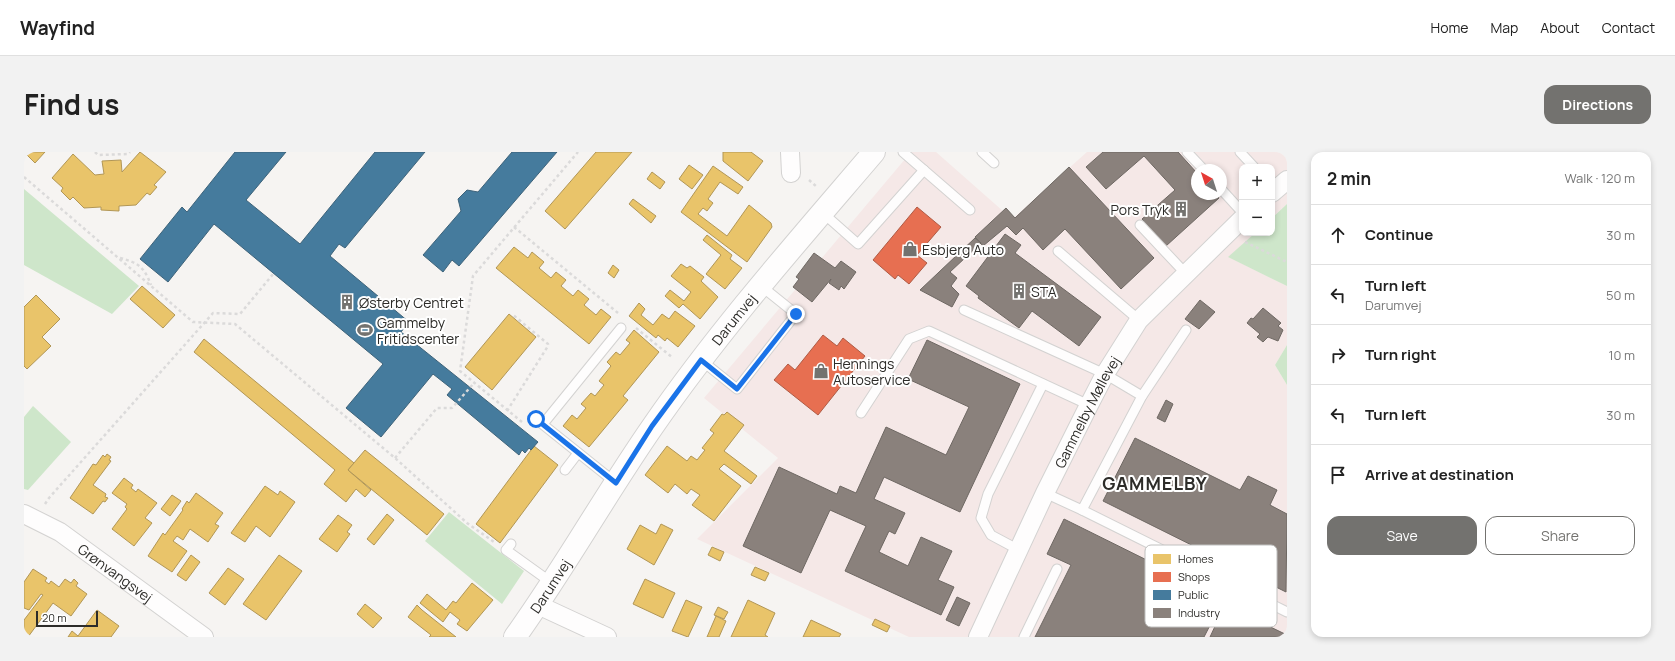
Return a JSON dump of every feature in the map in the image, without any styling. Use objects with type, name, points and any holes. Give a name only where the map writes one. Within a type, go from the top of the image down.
[{"type":"street","points":[[790,152],[791,172]]},
{"type":"street","name":"Darumvej","points":[[515,637],[553,583],[652,426],[701,360],[760,285],[874,152]]},
{"type":"street","name":"Gammelby Møllevej","points":[[978,637],[1045,493],[1105,374],[1140,320],[1239,222]]},
{"type":"street","name":"Grønvangsvej","points":[[29,517],[60,532],[204,637]]},
{"type":"street","points":[[538,605],[608,637]]},
{"type":"lane","points":[[903,152],[970,210]]},
{"type":"lane","points":[[982,152],[994,163]]},
{"type":"lane","points":[[1187,152],[1198,164]]},
{"type":"lane","points":[[1240,152],[1251,164]]},
{"type":"lane","points":[[823,213],[858,244],[924,170]]},
{"type":"lane","points":[[1227,196],[1239,209]]},
{"type":"lane","points":[[1140,225],[1186,274]]},
{"type":"lane","points":[[1058,251],[1140,320]]},
{"type":"lane","points":[[701,360],[737,389],[796,314],[760,285]]},
{"type":"lane","points":[[964,310],[1105,374],[1142,396]]},
{"type":"lane","points":[[616,483],[540,422],[621,328]]},
{"type":"lane","points":[[1082,510],[1142,396],[1186,330]]},
{"type":"lane","points":[[861,413],[909,339],[929,331],[1089,405]]},
{"type":"lane","points":[[1019,550],[991,535],[981,518],[988,494],[1043,384]]},
{"type":"lane","points":[[565,470],[578,453]]},
{"type":"lane","points":[[1045,493],[1152,545]]},
{"type":"lane","points":[[508,547],[553,583]]},
{"type":"lane","points":[[1024,637],[1057,569]]},
{"type":"lane","points":[[1277,607],[1287,612]]},
{"type":"path","points":[[95,152],[98,155],[128,154],[130,152]]},
{"type":"path","points":[[525,425],[460,372],[473,276],[578,152]]},
{"type":"path","points":[[24,177],[193,322],[235,324],[395,458],[467,523],[508,547]]},
{"type":"path","points":[[514,227],[620,314]]},
{"type":"path","points":[[1226,233],[1287,262]]},
{"type":"path","points":[[119,258],[134,262],[140,266],[145,271],[151,286]]},
{"type":"path","points":[[29,517],[49,498],[213,313],[240,314],[274,273]]},
{"type":"path","points":[[508,410],[548,346],[548,344],[512,314]]},
{"type":"path","points":[[631,324],[673,358]]},
{"type":"path","points":[[395,458],[437,408],[452,408],[474,383]]},
{"type":"shaded area","points":[[911,152],[936,152],[1012,219],[1087,152],[1287,152],[1287,204],[1275,215],[1275,164],[1239,164],[1239,236],[1252,236],[1229,257],[1287,286],[1287,345],[1275,365],[1287,385],[1287,637],[909,637],[697,539],[778,458],[704,398]]},
{"type":"green space","points":[[24,189],[139,286],[112,314],[24,265]]},
{"type":"green space","points":[[1287,204],[1287,286],[1228,257],[1252,236],[1275,236],[1275,215]]},
{"type":"green space","points":[[1287,345],[1287,385],[1275,365]]},
{"type":"green space","points":[[33,406],[71,442],[28,490],[24,489],[24,417]]},
{"type":"green space","points":[[449,512],[524,571],[502,604],[425,541]]},
{"type":"building: Homes","points":[[24,152],[45,152],[35,163]]},
{"type":"building: Homes","points":[[140,152],[166,172],[154,185],[157,187],[150,195],[147,193],[136,205],[119,206],[119,211],[101,210],[101,207],[84,208],[73,197],[70,200],[61,191],[63,188],[52,178],[73,154],[95,175],[104,174],[102,161],[121,160],[122,172]]},
{"type":"building: Homes","points":[[596,152],[632,152],[565,229],[545,211]]},
{"type":"building: Homes","points":[[723,152],[751,152],[763,161],[748,181],[723,161]]},
{"type":"building: Homes","points":[[689,165],[703,175],[692,189],[679,179]]},
{"type":"building: Homes","points":[[713,166],[743,187],[738,194],[720,182],[708,199],[713,203],[707,211],[703,208],[698,214],[727,236],[749,205],[771,223],[772,227],[747,262],[681,212]]},
{"type":"building: Homes","points":[[652,172],[665,182],[660,189],[647,179]]},
{"type":"building: Homes","points":[[633,199],[656,216],[651,223],[629,204]]},
{"type":"building: Homes","points":[[707,235],[732,255],[730,259],[742,268],[725,289],[706,274],[721,255],[703,240]]},
{"type":"building: Homes","points":[[514,247],[528,258],[532,252],[544,262],[539,268],[551,278],[556,272],[566,280],[561,286],[573,296],[578,290],[589,299],[584,305],[596,315],[601,309],[611,317],[589,344],[496,268]]},
{"type":"building: Homes","points":[[681,264],[687,268],[690,266],[704,277],[701,281],[718,297],[700,319],[683,304],[679,308],[665,296],[670,290],[684,301],[691,292],[671,276]]},
{"type":"building: Homes","points":[[613,265],[619,270],[614,278],[608,273]]},
{"type":"building: Homes","points":[[142,286],[175,315],[163,328],[130,299]]},
{"type":"building: Homes","points":[[36,295],[60,319],[42,337],[51,346],[27,369],[24,366],[24,307]]},
{"type":"building: Homes","points":[[639,303],[645,309],[641,315],[653,325],[662,314],[669,319],[675,311],[695,326],[678,347],[667,338],[665,341],[658,335],[656,338],[629,316]]},
{"type":"building: Homes","points":[[509,314],[536,337],[492,390],[465,367]]},
{"type":"building: Homes","points":[[634,330],[659,352],[623,396],[628,400],[589,447],[563,426],[572,415],[577,419],[586,408],[581,404],[591,393],[595,396],[604,385],[599,381],[611,366],[607,362],[616,352],[620,355],[630,343],[626,340]]},
{"type":"building: Homes","points":[[204,339],[354,463],[348,470],[371,490],[365,497],[356,489],[346,502],[324,484],[335,470],[194,352]]},
{"type":"building: Homes","points":[[727,412],[744,425],[724,451],[757,476],[751,484],[724,464],[719,469],[741,486],[714,521],[692,505],[700,495],[691,489],[687,494],[675,484],[668,493],[645,475],[667,446],[687,461],[691,456],[697,460],[705,450],[702,448],[714,433],[710,430],[722,414],[724,415]]},
{"type":"building: Homes","points":[[534,446],[558,465],[500,543],[476,524]]},
{"type":"building: Homes","points":[[365,450],[444,514],[427,535],[348,470]]},
{"type":"building: Homes","points":[[107,454],[111,457],[109,460],[111,461],[93,485],[106,494],[105,497],[108,498],[105,502],[103,501],[93,514],[70,498],[93,464],[96,465],[103,455],[105,457]]},
{"type":"building: Homes","points":[[124,478],[133,485],[131,488],[136,492],[138,489],[157,503],[145,518],[152,523],[134,546],[112,529],[127,509],[125,507],[127,504],[112,493]]},
{"type":"building: Homes","points":[[265,486],[278,495],[280,491],[295,502],[270,537],[256,526],[245,542],[231,533]]},
{"type":"building: Homes","points":[[196,493],[223,513],[215,524],[219,526],[208,542],[190,529],[183,540],[177,536],[173,541],[187,551],[172,572],[148,556],[163,533],[165,535],[183,510],[182,509],[187,501],[189,503]]},
{"type":"building: Homes","points":[[172,495],[181,501],[170,516],[161,509]]},
{"type":"building: Homes","points":[[387,514],[394,520],[374,545],[367,539]]},
{"type":"building: Homes","points":[[338,515],[352,525],[347,532],[350,534],[337,552],[319,539]]},
{"type":"building: Homes","points":[[661,524],[673,530],[654,565],[627,549],[640,525],[656,534]]},
{"type":"building: Homes","points":[[712,547],[724,552],[720,561],[708,555]]},
{"type":"building: Homes","points":[[191,555],[200,562],[186,581],[177,575]]},
{"type":"building: Homes","points":[[279,555],[302,571],[266,620],[243,604]]},
{"type":"building: Homes","points":[[755,567],[769,573],[765,581],[751,575]]},
{"type":"building: Homes","points":[[228,568],[244,579],[225,605],[209,593]]},
{"type":"building: Homes","points":[[33,569],[47,578],[45,581],[49,584],[51,581],[59,587],[65,579],[71,583],[74,579],[78,583],[76,586],[87,594],[71,616],[53,603],[28,637],[24,637],[24,620],[43,595],[41,594],[29,610],[24,608],[24,582]]},
{"type":"building: Homes","points":[[645,579],[675,593],[663,618],[633,604]]},
{"type":"building: Homes","points":[[472,583],[493,600],[467,631],[457,624],[460,620],[450,612],[443,622],[420,603],[427,594],[446,610],[453,601],[456,603]]},
{"type":"building: Homes","points":[[686,600],[702,607],[688,637],[672,631]]},
{"type":"building: Homes","points":[[748,600],[775,613],[765,635],[768,637],[731,637]]},
{"type":"building: Homes","points":[[365,604],[382,618],[373,628],[357,614]]},
{"type":"building: Homes","points":[[417,605],[456,637],[429,637],[431,635],[408,617]]},
{"type":"building: Homes","points":[[718,607],[728,612],[724,619],[714,615]]},
{"type":"building: Homes","points":[[97,610],[119,626],[111,637],[68,637],[72,631],[78,636]]},
{"type":"building: Homes","points":[[716,616],[726,621],[719,637],[707,637]]},
{"type":"building: Homes","points":[[875,619],[890,626],[887,632],[872,625]]},
{"type":"building: Homes","points":[[811,620],[841,634],[839,637],[803,637]]},
{"type":"building: Shops","points":[[917,207],[941,227],[917,255],[927,263],[909,284],[898,275],[895,279],[873,260]]},
{"type":"building: Shops","points":[[823,335],[837,346],[843,338],[865,356],[818,415],[774,380],[788,364],[795,370]]},
{"type":"building: Public","name":"Østerby Centret","points":[[235,152],[286,152],[246,200],[300,244],[375,152],[425,152],[345,248],[339,244],[330,256],[409,322],[401,332],[538,442],[531,450],[529,448],[525,453],[522,450],[519,455],[447,395],[452,389],[433,374],[381,437],[346,408],[383,364],[214,224],[168,282],[140,259],[182,207],[187,212]]},
{"type":"building: Public","name":"Østerby Centret","points":[[512,152],[557,152],[459,266],[452,260],[443,272],[423,255],[461,211],[458,199],[467,190],[478,192]]},
{"type":"building: Industry","name":"Pors Tryk","points":[[1103,152],[1178,152],[1191,166],[1191,200],[1217,200],[1166,246],[1142,219],[1175,190],[1144,156],[1106,189],[1086,167]]},
{"type":"building: Industry","points":[[1069,167],[1154,258],[1121,289],[1065,229],[1043,250],[1023,228],[1016,235],[1007,226],[983,246],[975,237],[1006,208],[1015,218]]},
{"type":"building: Industry","name":"STA","points":[[1005,234],[1021,245],[1015,253],[1101,317],[1079,346],[1032,311],[1019,328],[978,298],[979,296],[966,286]]},
{"type":"building: Industry","points":[[975,238],[981,243],[950,272],[957,278],[951,286],[959,294],[952,307],[920,290]]},
{"type":"building: Industry","points":[[814,253],[835,268],[841,261],[856,272],[844,289],[841,286],[839,290],[829,283],[831,279],[812,302],[793,287],[799,279],[796,277]]},
{"type":"building: Industry","points":[[1200,300],[1215,312],[1199,329],[1185,319]]},
{"type":"building: Industry","points":[[1263,308],[1281,323],[1278,326],[1283,330],[1278,341],[1268,337],[1263,342],[1257,337],[1260,334],[1247,323]]},
{"type":"building: Industry","points":[[927,340],[1020,384],[960,512],[884,477],[874,499],[905,513],[895,534],[889,531],[879,552],[908,566],[921,537],[952,551],[938,580],[954,587],[941,615],[845,571],[866,526],[830,510],[801,573],[743,546],[779,467],[837,494],[840,486],[856,493],[886,427],[946,455],[969,407],[908,379]]},
{"type":"building: Industry","points":[[1166,400],[1173,404],[1165,422],[1157,418]]},
{"type":"building: Industry","points":[[1135,438],[1240,490],[1248,476],[1277,490],[1270,505],[1287,514],[1286,592],[1277,588],[1277,545],[1191,545],[1103,501]]},
{"type":"building: Industry","points":[[1064,519],[1145,559],[1145,627],[1209,627],[1204,637],[1035,637],[1071,565],[1047,554]]},
{"type":"building: Industry","points":[[957,597],[970,603],[959,626],[946,620]]},
{"type":"building: Industry","points":[[1215,627],[1270,627],[1287,635],[1287,637],[1210,637]]},
{"type":"place","name":"Pors Tryk","points":[[1181,209]]},
{"type":"place","name":"Esbjerg Auto","points":[[910,249]]},
{"type":"place","name":"STA","points":[[1019,291]]},
{"type":"place","name":"Østerby Centret","points":[[347,302]]},
{"type":"place","name":"Gammelby Fritidscenter","points":[[365,330]]},
{"type":"place","name":"Hennings Autoservice","points":[[821,371]]},
{"type":"district","name":"GAMMELBY","points":[[1155,483]]},
{"type":"route","points":[[536,419],[616,483],[652,426],[701,360],[737,389],[796,314]]}]
